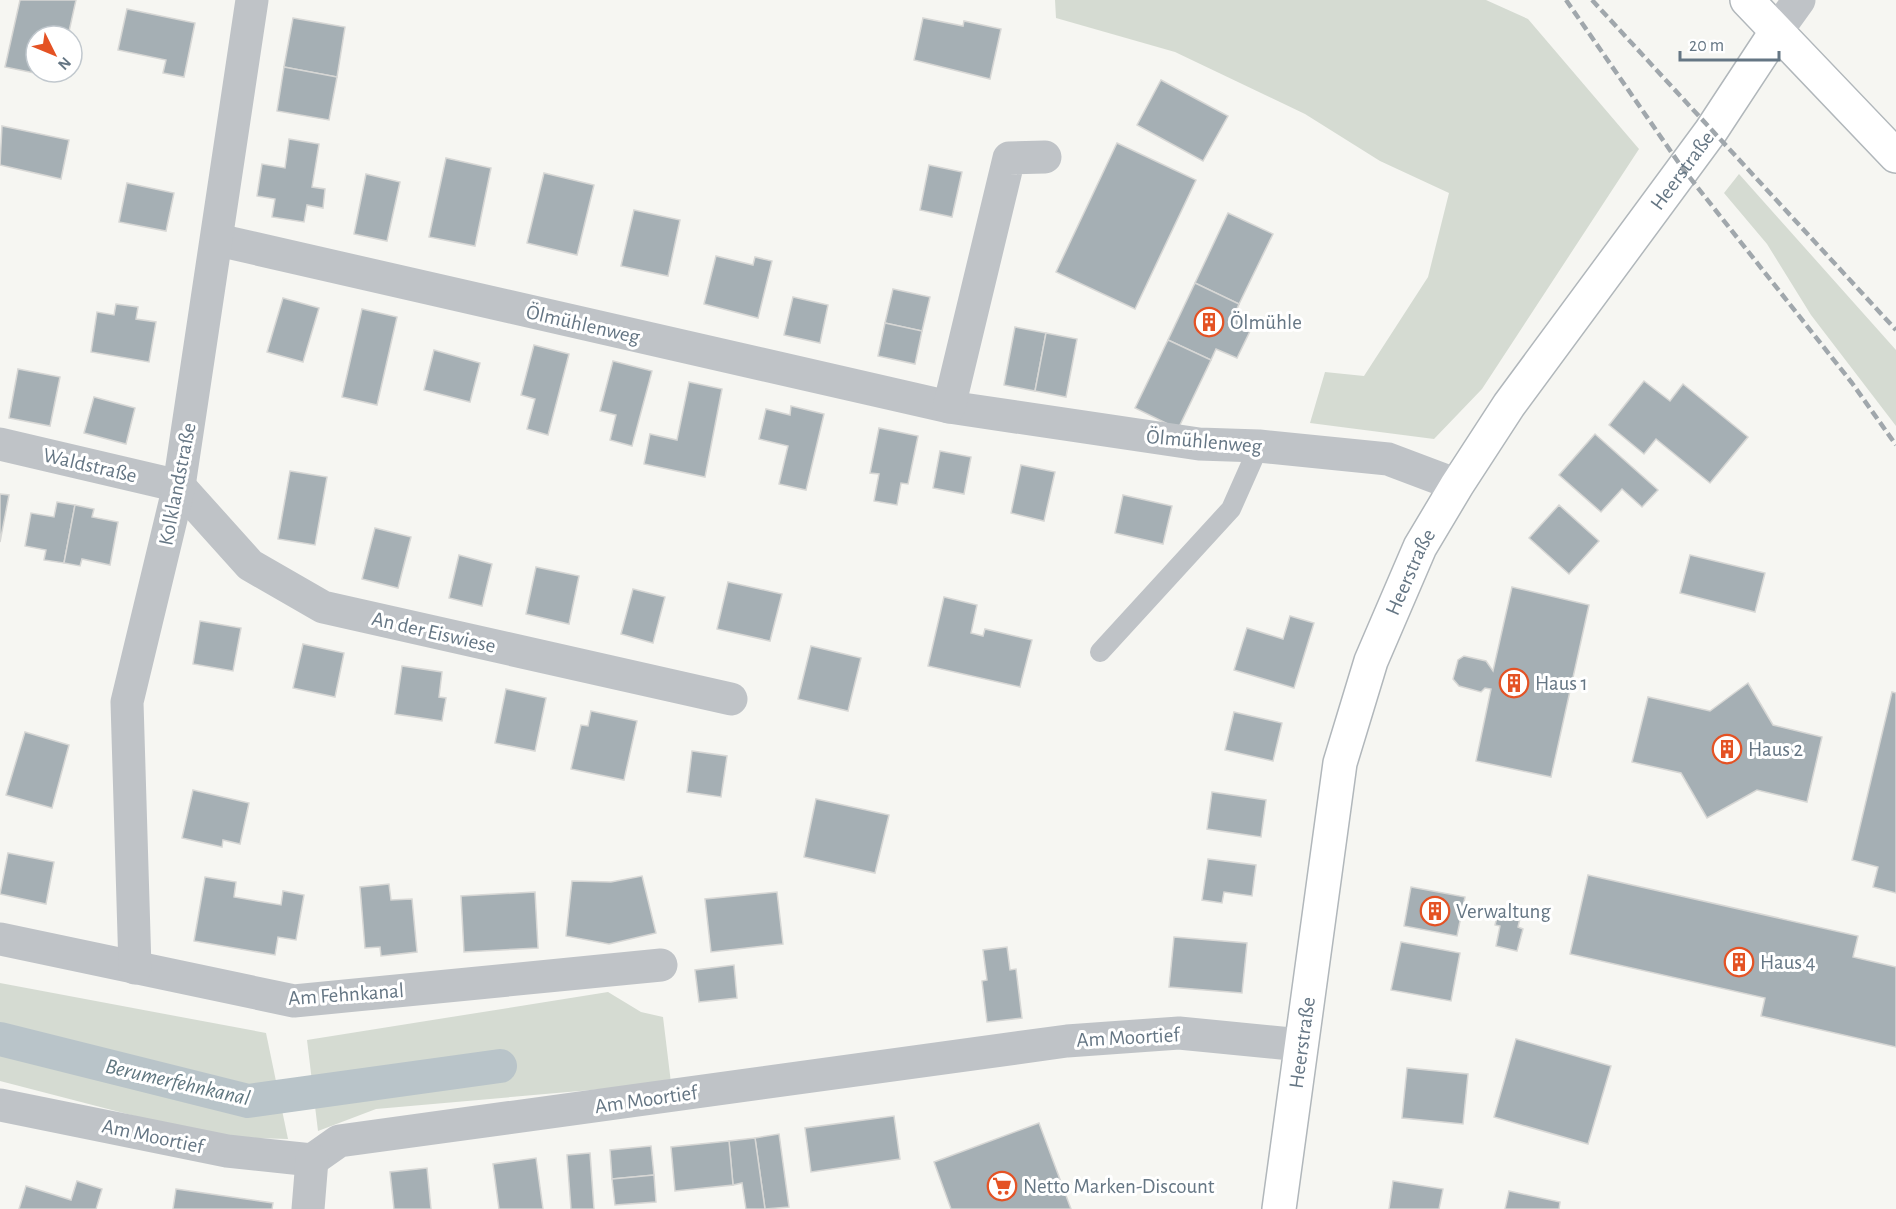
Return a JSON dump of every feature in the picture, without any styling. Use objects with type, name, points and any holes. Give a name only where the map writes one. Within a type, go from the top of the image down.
[{"type":"street","name":"Kolklandstraße","points":[[135,968],[127,702],[179,486],[218,240],[252,0]]},
{"type":"street","points":[[1747,0],[1896,156]]},
{"type":"street","points":[[1776,32],[1799,0]]},
{"type":"street","name":"Heerstraße","points":[[1279,1209],[1340,763],[1371,661],[1420,547],[1456,485],[1509,405],[1711,131],[1776,32]]},
{"type":"street","points":[[948,407],[1009,158],[1045,157]]},
{"type":"street","name":"Ölmühlenweg","points":[[218,240],[948,407],[1199,444],[1259,446],[1388,459],[1456,485]]},
{"type":"street","name":"Waldstraße","points":[[0,444],[179,486]]},
{"type":"street","name":"An der Eiswiese","points":[[179,486],[250,565],[323,607],[731,699]]},
{"type":"street","name":"Am Fehnkanal","points":[[0,939],[294,1001],[661,964]]},
{"type":"street","name":"Am Moortief","points":[[0,1105],[227,1151],[312,1160],[339,1141],[1067,1041],[1179,1033],[1301,1045]]},
{"type":"street","points":[[308,1209],[312,1160]]},
{"type":"lane","points":[[1100,652],[1231,509],[1259,446]]},
{"type":"shaded area","points":[[1055,0],[1486,0],[1528,19],[1639,149],[1482,389],[1434,439],[1310,423],[1325,372],[1364,376],[1428,277],[1449,193],[1380,161],[1305,114],[1175,52],[1056,18]]},
{"type":"shaded area","points":[[1739,174],[1896,350],[1896,426],[1811,315],[1767,244],[1724,193]]},
{"type":"shaded area","points":[[0,983],[266,1033],[288,1139],[216,1137],[0,1081]]},
{"type":"shaded area","points":[[608,992],[641,1012],[663,1017],[671,1083],[376,1109],[318,1131],[307,1040]]},
{"type":"building","points":[[20,0],[76,0],[71,24],[24,24],[24,71],[5,67]]},
{"type":"building","points":[[127,9],[195,23],[184,77],[163,73],[166,60],[118,50]]},
{"type":"building","points":[[293,18],[345,27],[337,77],[284,67]]},
{"type":"building","points":[[923,18],[963,26],[964,21],[1001,29],[990,79],[914,60]]},
{"type":"building","points":[[284,67],[337,77],[329,120],[277,111]]},
{"type":"building","points":[[1161,80],[1228,116],[1203,161],[1137,125]]},
{"type":"building","points":[[2,126],[69,140],[61,179],[0,165]]},
{"type":"building","points":[[289,139],[319,144],[312,187],[325,189],[323,208],[307,205],[304,222],[272,217],[275,199],[257,196],[262,164],[285,168]]},
{"type":"building","points":[[1117,143],[1196,180],[1135,309],[1056,272]]},
{"type":"building","points":[[446,158],[491,168],[475,246],[429,237]]},
{"type":"building","points":[[929,165],[962,172],[952,217],[920,210]]},
{"type":"building","points":[[544,173],[594,185],[577,255],[527,243]]},
{"type":"building","points":[[366,174],[400,182],[387,241],[354,234]]},
{"type":"building","points":[[127,183],[174,193],[166,231],[119,222]]},
{"type":"building","points":[[634,210],[680,220],[668,276],[621,266]]},
{"type":"building","name":"Ölmühle","points":[[1228,213],[1273,234],[1239,304],[1195,283]]},
{"type":"building","points":[[716,256],[753,265],[755,257],[772,261],[758,318],[704,304]]},
{"type":"building","name":"Ölmühle","points":[[1195,283],[1239,304],[1233,318],[1252,327],[1237,358],[1216,349],[1211,360],[1168,340]]},
{"type":"building","points":[[893,289],[930,297],[922,331],[885,323]]},
{"type":"building","points":[[793,297],[828,305],[820,343],[784,335]]},
{"type":"building","points":[[283,298],[319,308],[303,362],[267,352]]},
{"type":"building","points":[[116,304],[138,307],[136,319],[156,322],[149,362],[91,352],[97,312],[114,315]]},
{"type":"building","points":[[362,309],[397,317],[377,405],[342,397]]},
{"type":"building","points":[[885,323],[922,331],[915,364],[878,356]]},
{"type":"building","points":[[1015,327],[1046,333],[1035,391],[1004,385]]},
{"type":"building","points":[[1046,333],[1077,339],[1066,397],[1035,391]]},
{"type":"building","name":"Ölmühle","points":[[1168,340],[1211,360],[1178,429],[1135,408]]},
{"type":"building","points":[[534,345],[569,354],[548,435],[527,429],[535,399],[521,395]]},
{"type":"building","points":[[434,350],[480,363],[470,402],[424,390]]},
{"type":"building","points":[[613,361],[652,371],[632,446],[610,440],[616,415],[600,411]]},
{"type":"building","points":[[18,369],[60,377],[50,426],[9,418]]},
{"type":"building","points":[[1644,381],[1670,401],[1683,384],[1748,437],[1710,483],[1656,439],[1644,454],[1609,425]]},
{"type":"building","points":[[689,382],[722,389],[705,477],[644,464],[650,434],[677,440]]},
{"type":"building","points":[[94,397],[135,408],[126,444],[84,433]]},
{"type":"building","points":[[791,406],[824,414],[806,490],[779,484],[788,446],[759,439],[766,409],[790,415]]},
{"type":"building","points":[[879,428],[918,436],[908,484],[901,483],[897,505],[874,501],[879,474],[870,473]]},
{"type":"building","points":[[1595,434],[1658,490],[1642,507],[1622,489],[1601,512],[1559,475]]},
{"type":"building","points":[[940,451],[971,457],[964,494],[933,488]]},
{"type":"building","points":[[1021,465],[1055,472],[1044,521],[1011,513]]},
{"type":"building","points":[[290,471],[327,477],[315,545],[278,539]]},
{"type":"building","points":[[0,494],[9,495],[0,542]]},
{"type":"building","points":[[1123,495],[1172,506],[1163,544],[1115,533]]},
{"type":"building","points":[[57,502],[75,505],[64,563],[44,560],[46,550],[25,546],[31,513],[54,517]]},
{"type":"building","points":[[75,505],[94,509],[92,517],[118,522],[110,565],[82,559],[80,566],[64,563]]},
{"type":"building","points":[[1559,505],[1599,541],[1569,574],[1529,538]]},
{"type":"building","points":[[375,528],[411,537],[398,588],[362,579]]},
{"type":"building","points":[[459,555],[492,564],[482,606],[449,598]]},
{"type":"building","points":[[1690,555],[1765,573],[1755,612],[1680,593]]},
{"type":"building","points":[[536,567],[579,576],[569,624],[526,614]]},
{"type":"building","points":[[728,582],[782,594],[770,641],[717,629]]},
{"type":"building","name":"Haus 1","points":[[1512,587],[1589,605],[1551,777],[1476,761],[1491,689],[1485,688],[1481,692],[1459,686],[1453,679],[1458,660],[1464,656],[1486,661],[1493,671]]},
{"type":"building","points":[[633,589],[665,597],[653,643],[621,634]]},
{"type":"building","points":[[944,597],[977,605],[971,633],[983,636],[985,629],[1032,640],[1020,687],[928,666]]},
{"type":"building","points":[[1290,616],[1314,623],[1294,688],[1234,670],[1247,628],[1283,639]]},
{"type":"building","points":[[200,621],[241,628],[233,671],[193,664]]},
{"type":"building","points":[[303,644],[344,653],[335,697],[293,688]]},
{"type":"building","points":[[811,646],[861,658],[848,711],[798,699]]},
{"type":"building","points":[[402,666],[442,672],[439,697],[446,698],[442,721],[395,714]]},
{"type":"building","name":"Haus 2","points":[[1748,683],[1773,725],[1822,737],[1807,802],[1757,790],[1707,818],[1681,773],[1632,762],[1648,697],[1710,711]]},
{"type":"building","points":[[506,689],[546,698],[535,751],[495,743]]},
{"type":"building","points":[[1892,692],[1896,693],[1896,893],[1873,887],[1878,867],[1852,860]]},
{"type":"building","points":[[591,711],[637,721],[624,780],[571,769],[581,725],[588,726]]},
{"type":"building","points":[[1234,712],[1282,723],[1273,761],[1225,750]]},
{"type":"building","points":[[25,732],[69,745],[52,808],[6,795]]},
{"type":"building","points":[[692,751],[727,756],[721,797],[687,792]]},
{"type":"building","points":[[193,790],[249,803],[240,844],[223,840],[222,847],[182,838]]},
{"type":"building","points":[[1212,792],[1266,800],[1261,837],[1207,829]]},
{"type":"building","points":[[816,799],[889,815],[875,873],[804,857]]},
{"type":"building","points":[[8,853],[54,862],[46,904],[0,894]]},
{"type":"building","points":[[1208,859],[1256,865],[1252,896],[1224,892],[1222,903],[1202,900]]},
{"type":"building","name":"Haus 4","points":[[1588,875],[1858,936],[1853,957],[1896,967],[1896,1047],[1761,1016],[1765,998],[1570,954]]},
{"type":"building","points":[[642,876],[656,933],[609,944],[566,936],[572,881],[611,882]]},
{"type":"building","points":[[205,877],[236,882],[234,897],[281,905],[283,891],[304,895],[296,940],[278,937],[275,955],[194,941]]},
{"type":"building","points":[[389,884],[391,900],[412,899],[417,952],[381,956],[380,947],[365,948],[360,887]]},
{"type":"building","name":"Verwaltung","points":[[1411,887],[1465,897],[1457,936],[1404,926]]},
{"type":"building","points":[[535,892],[538,948],[464,952],[461,896]]},
{"type":"building","points":[[777,892],[783,944],[711,952],[705,899]]},
{"type":"building","points":[[1499,909],[1521,914],[1518,927],[1523,929],[1517,951],[1496,946],[1500,926],[1495,925]]},
{"type":"building","points":[[1174,937],[1247,943],[1242,993],[1169,987]]},
{"type":"building","points":[[1401,942],[1460,953],[1451,1001],[1391,990]]},
{"type":"building","points":[[1007,947],[1010,970],[1016,969],[1022,1018],[987,1022],[982,981],[987,980],[983,950]]},
{"type":"building","points":[[734,965],[737,998],[699,1002],[695,970]]},
{"type":"building","points":[[1516,1039],[1611,1066],[1588,1144],[1494,1117]]},
{"type":"building","points":[[1407,1068],[1468,1074],[1463,1124],[1402,1118]]},
{"type":"building","points":[[894,1116],[900,1159],[811,1172],[805,1128]]},
{"type":"building","name":"Netto Marken-Discount","points":[[1039,1123],[1071,1209],[951,1209],[934,1162]]},
{"type":"building","points":[[779,1134],[789,1207],[765,1209],[755,1138]]},
{"type":"building","points":[[755,1138],[765,1209],[746,1209],[742,1183],[733,1185],[729,1141]]},
{"type":"building","points":[[729,1141],[733,1185],[675,1191],[671,1147]]},
{"type":"building","points":[[651,1146],[654,1175],[612,1179],[610,1150]]},
{"type":"building","points":[[590,1153],[594,1209],[571,1209],[567,1155]]},
{"type":"building","points":[[536,1158],[543,1209],[499,1209],[493,1164]]},
{"type":"building","points":[[427,1168],[431,1209],[394,1209],[390,1172]]},
{"type":"building","points":[[654,1175],[656,1202],[615,1205],[612,1179]]},
{"type":"building","points":[[77,1181],[102,1189],[96,1209],[19,1209],[26,1186],[71,1200]]},
{"type":"building","points":[[1393,1181],[1443,1189],[1439,1209],[1389,1209]]},
{"type":"building","points":[[176,1189],[273,1203],[272,1209],[173,1209]]},
{"type":"building","points":[[1509,1191],[1560,1202],[1559,1209],[1505,1209]]},
{"type":"waterway","name":"Berumerfehnkanal","points":[[0,1039],[248,1101],[500,1066]]},
{"type":"railway","points":[[1566,0],[1683,169],[1852,383],[1896,445]]},
{"type":"railway","points":[[1592,0],[1896,330]]},
{"type":"place","name":"Ölmühle","points":[[1209,322]]},
{"type":"place","name":"Haus 1","points":[[1514,683]]},
{"type":"place","name":"Haus 2","points":[[1727,749]]},
{"type":"place","name":"Verwaltung","points":[[1435,911]]},
{"type":"place","name":"Haus 4","points":[[1739,962]]},
{"type":"place","name":"Netto Marken-Discount","points":[[1002,1186]]}]
